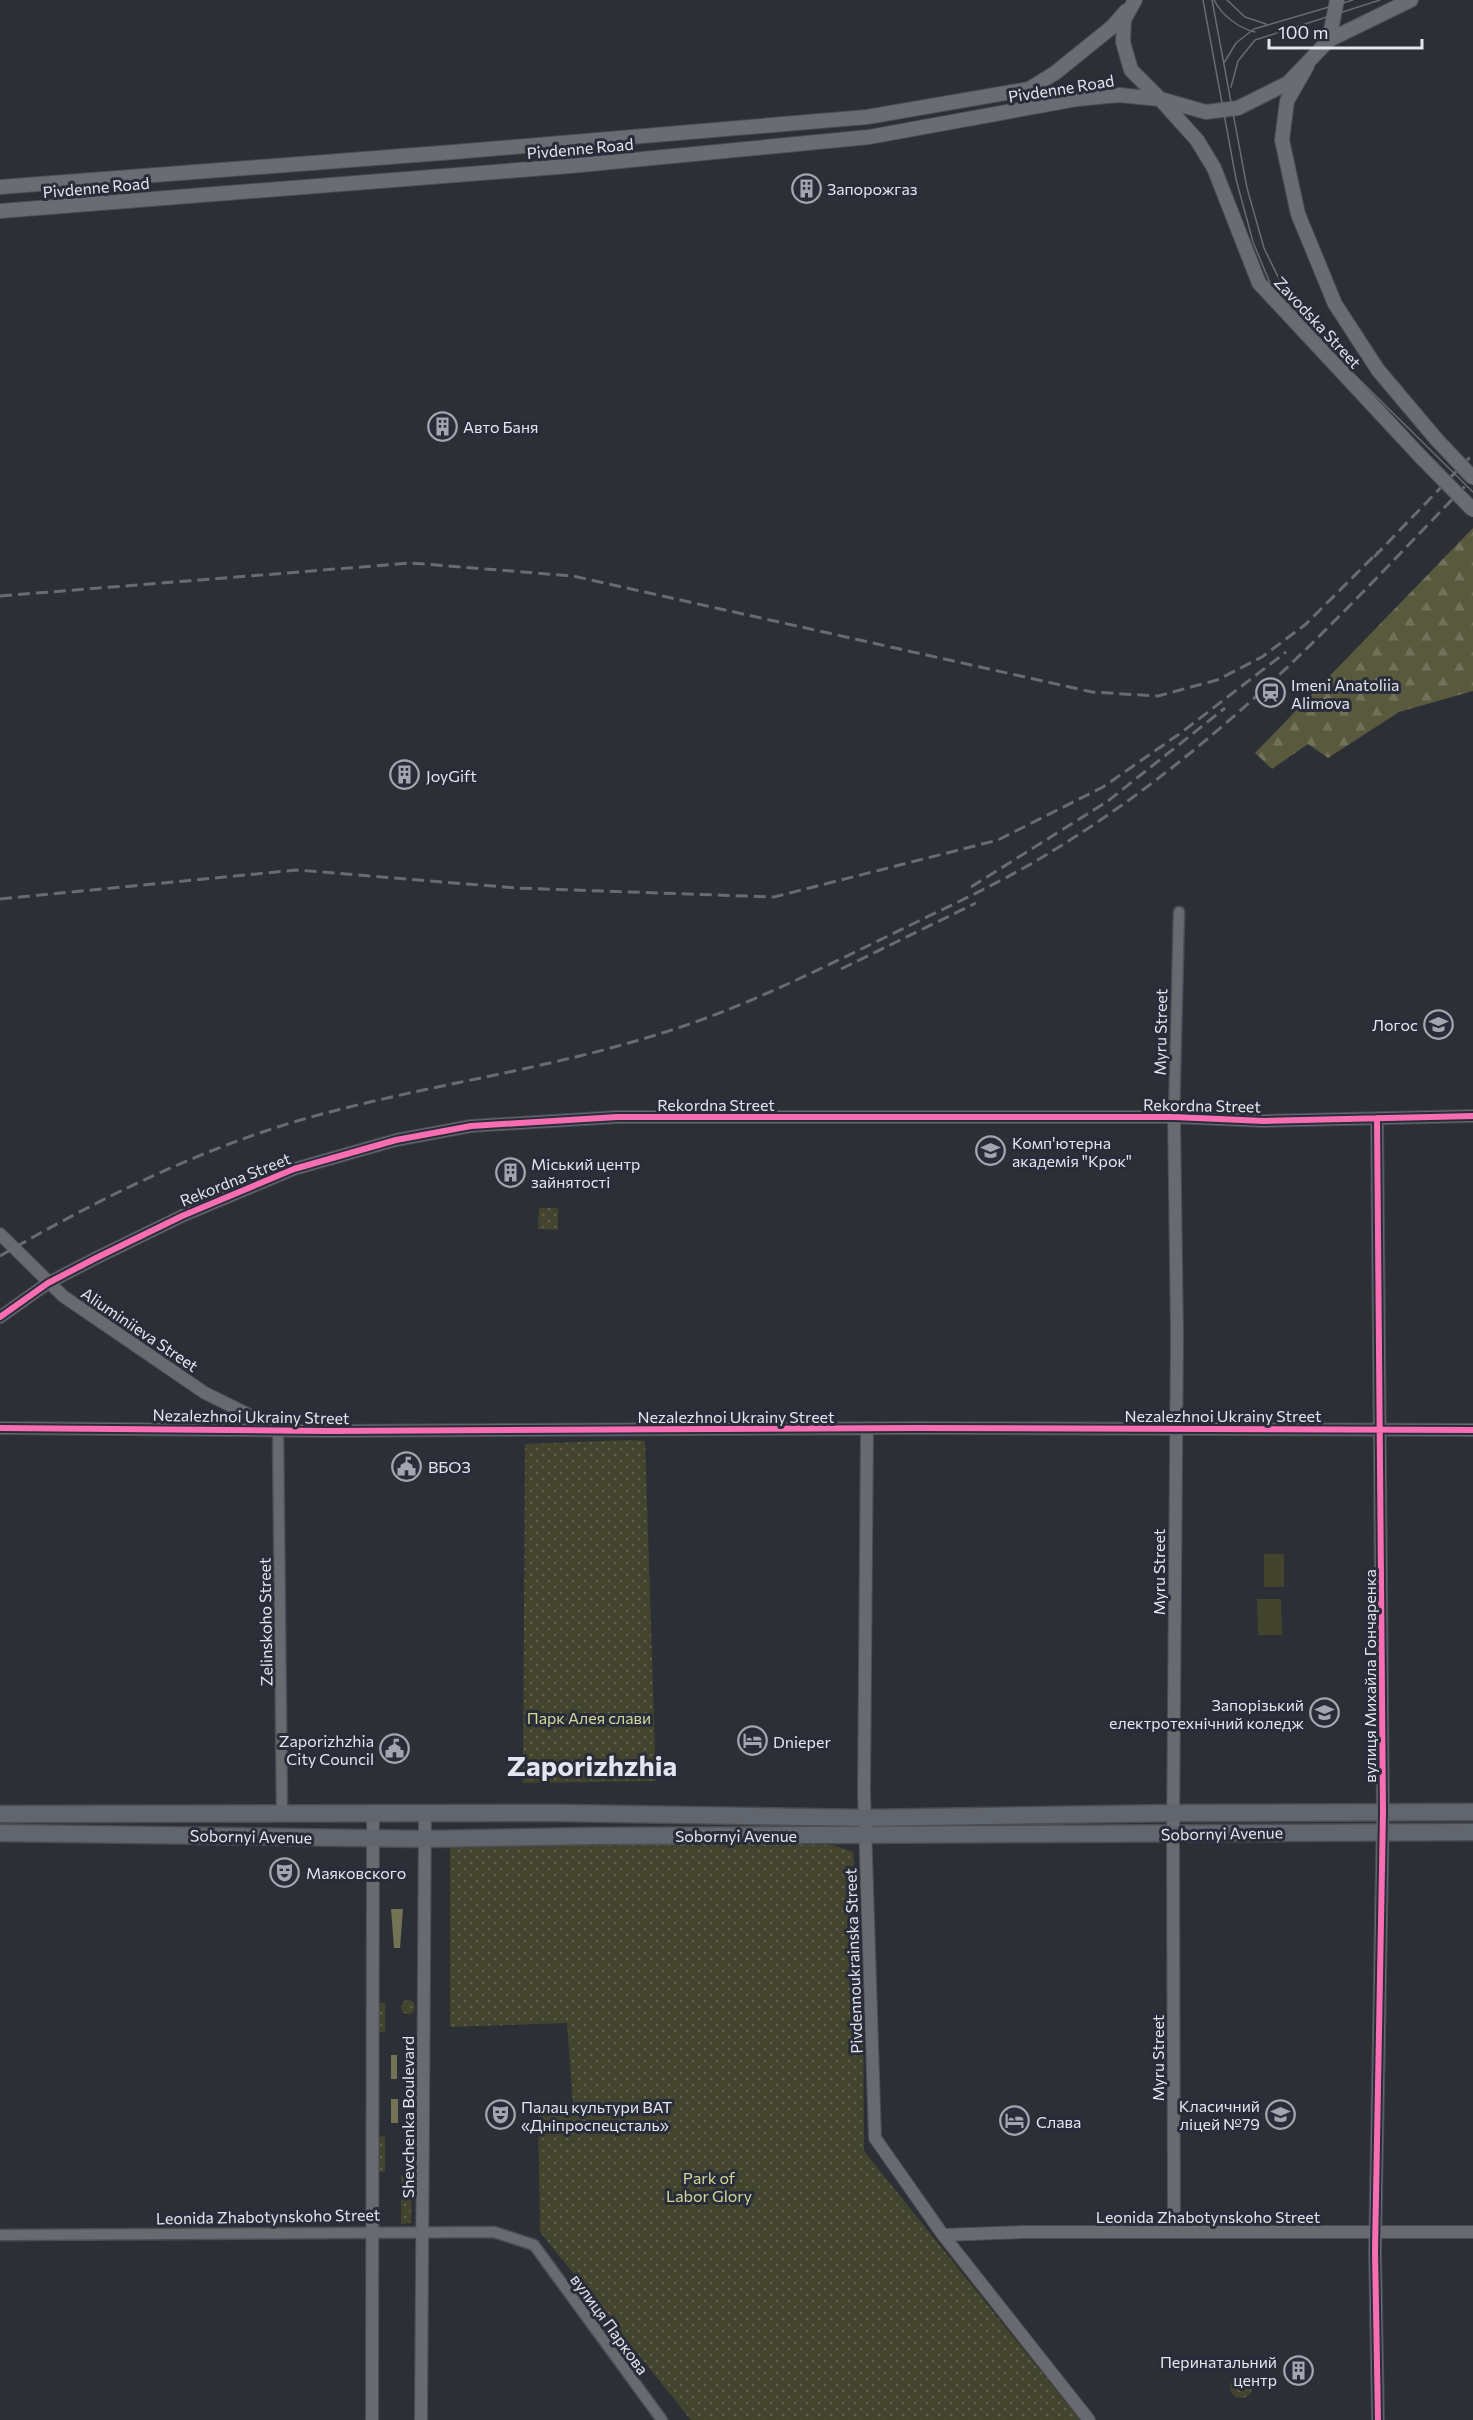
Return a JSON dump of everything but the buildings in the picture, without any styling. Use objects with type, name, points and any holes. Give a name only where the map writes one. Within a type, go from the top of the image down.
[{"type":"main road","points":[[1329,40],[1337,0]]},
{"type":"main road","points":[[1307,66],[1329,40],[1411,0]]},
{"type":"main road","name":"Zavodska Street","points":[[1131,6],[1123,42],[1131,70],[1197,140],[1214,168],[1259,283],[1473,510]]},
{"type":"main road","name":"Pivdenne Road","points":[[0,187],[570,143],[867,117],[1029,89],[1055,73],[1112,27],[1131,6]]},
{"type":"main road","name":"Zavodska Street","points":[[1307,66],[1287,101],[1282,140],[1298,214],[1335,304],[1378,370],[1437,440],[1473,478]]},
{"type":"main road","name":"Pivdenne Road","points":[[0,211],[570,166],[869,137],[1087,98],[1119,95],[1160,99],[1206,112],[1238,108],[1288,83],[1307,66]]},
{"type":"main road","points":[[570,143],[570,166]]},
{"type":"main road","points":[[289,165],[293,188]]},
{"type":"main road","name":"Sobornyi Avenue","points":[[0,1833],[426,1839],[865,1827],[1173,1813],[1473,1812]]},
{"type":"main road","name":"Sobornyi Avenue","points":[[0,1814],[425,1814],[1173,1834],[1473,1832]]},
{"type":"street","name":"Myru Street","points":[[1174,2232],[1173,1813],[1177,1335],[1174,1117],[1179,912]]},
{"type":"street","name":"Rekordna Street","points":[[0,1317],[48,1283],[182,1215],[294,1169],[396,1140],[471,1126],[617,1117],[1174,1117],[1263,1121],[1473,1116]]},
{"type":"street","name":"вулиця Михайла Гончаренка","points":[[1377,1118],[1383,1812],[1376,2233],[1378,2420]]},
{"type":"street","name":"Aliuminiieva Street","points":[[0,1234],[48,1283],[205,1393],[278,1429]]},
{"type":"street","name":"Nezalezhnoi Ukrainy Street","points":[[0,1428],[1473,1430]]},
{"type":"street","name":"Zelinskoho Street","points":[[278,1429],[282,1814]]},
{"type":"street","name":"Pivdennoukrainska Street","points":[[867,1429],[865,1827],[875,2138],[943,2235],[1089,2420]]},
{"type":"street","points":[[372,2420],[373,1814]]},
{"type":"street","name":"Shevchenka Boulevard","points":[[421,2420],[425,1814]]},
{"type":"street","name":"Leonida Zhabotynskoho Street","points":[[0,2235],[494,2232],[534,2245]]},
{"type":"street","name":"Leonida Zhabotynskoho Street","points":[[943,2235],[1012,2232],[1473,2232]]},
{"type":"street","name":"вулиця Паркова","points":[[534,2245],[662,2420]]},
{"type":"green space","points":[[1473,528],[1473,691],[1399,712],[1328,758],[1308,744],[1272,769],[1255,753]]},
{"type":"green space","points":[[539,1208],[558,1208],[558,1230],[538,1229]]},
{"type":"green space","name":"Парк Алея слави","points":[[645,1441],[656,1781],[523,1783],[525,1444]]},
{"type":"green space","points":[[1264,1554],[1284,1554],[1284,1587],[1264,1587]]},
{"type":"green space","points":[[1257,1599],[1281,1599],[1282,1635],[1258,1635]]},
{"type":"green space","name":"Park of Labor Glory","points":[[590,1841],[833,1845],[853,1852],[863,1982],[864,2151],[1080,2420],[691,2420],[540,2232],[538,2116],[573,2104],[567,2023],[450,2027],[450,1844]]},
{"type":"green space","points":[[408,2000],[413,2002],[415,2007],[413,2012],[408,2014],[403,2012],[401,2007],[403,2002]]},
{"type":"green space","points":[[377,2003],[385,2003],[385,2032],[378,2032]]},
{"type":"green space","points":[[385,2136],[385,2172],[377,2172],[378,2137]]},
{"type":"green space","points":[[401,2176],[407,2176],[412,2184],[411,2223],[401,2224]]},
{"type":"green space","points":[[1241,2376],[1249,2379],[1252,2387],[1249,2395],[1241,2398],[1233,2395],[1230,2387],[1233,2379]]},
{"type":"shaded area","points":[[391,1909],[403,1909],[400,1948],[394,1948]]},
{"type":"shaded area","points":[[391,2055],[397,2055],[397,2079],[391,2079]]},
{"type":"shaded area","points":[[391,2099],[398,2099],[398,2123],[391,2123]]},
{"type":"tram line","points":[[1203,0],[1236,179],[1253,242],[1270,283],[1306,327],[1473,492]]},
{"type":"tram line","points":[[1212,0],[1247,188],[1264,248],[1282,285],[1338,346]]},
{"type":"tram line","points":[[1214,0],[1232,20],[1243,28],[1255,32]]},
{"type":"tram line","points":[[1227,0],[1245,17],[1266,24]]},
{"type":"tram line","points":[[1224,63],[1236,43],[1254,29],[1353,0]]},
{"type":"tram line","points":[[1231,87],[1238,61],[1255,40],[1380,0]]},
{"type":"railway","points":[[1374,557],[1473,454]]},
{"type":"railway","points":[[0,1256],[112,1195],[190,1160],[270,1130],[354,1106],[616,1047],[717,1014],[802,977],[1007,877],[1068,842],[1110,813],[1212,735],[1313,642],[1473,478]]},
{"type":"railway","points":[[0,596],[411,563],[573,576],[1092,692],[1158,696],[1217,680],[1262,657],[1306,624],[1378,552]]},
{"type":"railway","points":[[0,899],[297,870],[516,888],[774,897],[998,840],[1103,787],[1182,732],[1286,652]]},
{"type":"railway","points":[[971,887],[1108,801],[1225,708]]},
{"type":"railway","points":[[841,969],[976,903]]},
{"type":"cycle path","points":[[0,1317],[48,1283],[96,1258],[182,1216],[294,1169],[396,1140],[471,1126],[617,1117],[1174,1117],[1264,1121],[1473,1116]]},
{"type":"cycle path","points":[[1377,1118],[1383,1812],[1375,2251],[1378,2420]]},
{"type":"cycle path","points":[[0,1428],[326,1431],[914,1428],[1473,1430]]},
{"type":"place","name":"Запорожгаз","points":[[806,188]]},
{"type":"place","name":"Авто Баня","points":[[442,426]]},
{"type":"place","name":"Imeni Anatoliia Alimova","points":[[1270,693]]},
{"type":"place","name":"JoyGift","points":[[405,775]]},
{"type":"place","name":"Логос","points":[[1439,1024]]},
{"type":"place","name":"Комп'ютерна академія \"Крок\"","points":[[991,1151]]},
{"type":"place","name":"Міський центр зайнятості","points":[[510,1172]]},
{"type":"place","name":"ВБОЗ","points":[[407,1466]]},
{"type":"place","name":"Запорізький електротехнічний коледж","points":[[1325,1713]]},
{"type":"place","name":"Dnieper","points":[[752,1741]]},
{"type":"place","name":"Zaporizhzhia City Council","points":[[395,1749]]},
{"type":"place","name":"Маяковского","points":[[285,1872]]},
{"type":"place","name":"Класичний ліцей №79","points":[[1281,2114]]},
{"type":"place","name":"Палац культури ВАТ «Дніпроспецсталь»","points":[[500,2115]]},
{"type":"place","name":"Слава","points":[[1015,2121]]},
{"type":"place","name":"Перинатальний центр","points":[[1298,2370]]},
{"type":"district","name":"Zaporizhzhia","points":[[592,1765]]}]
